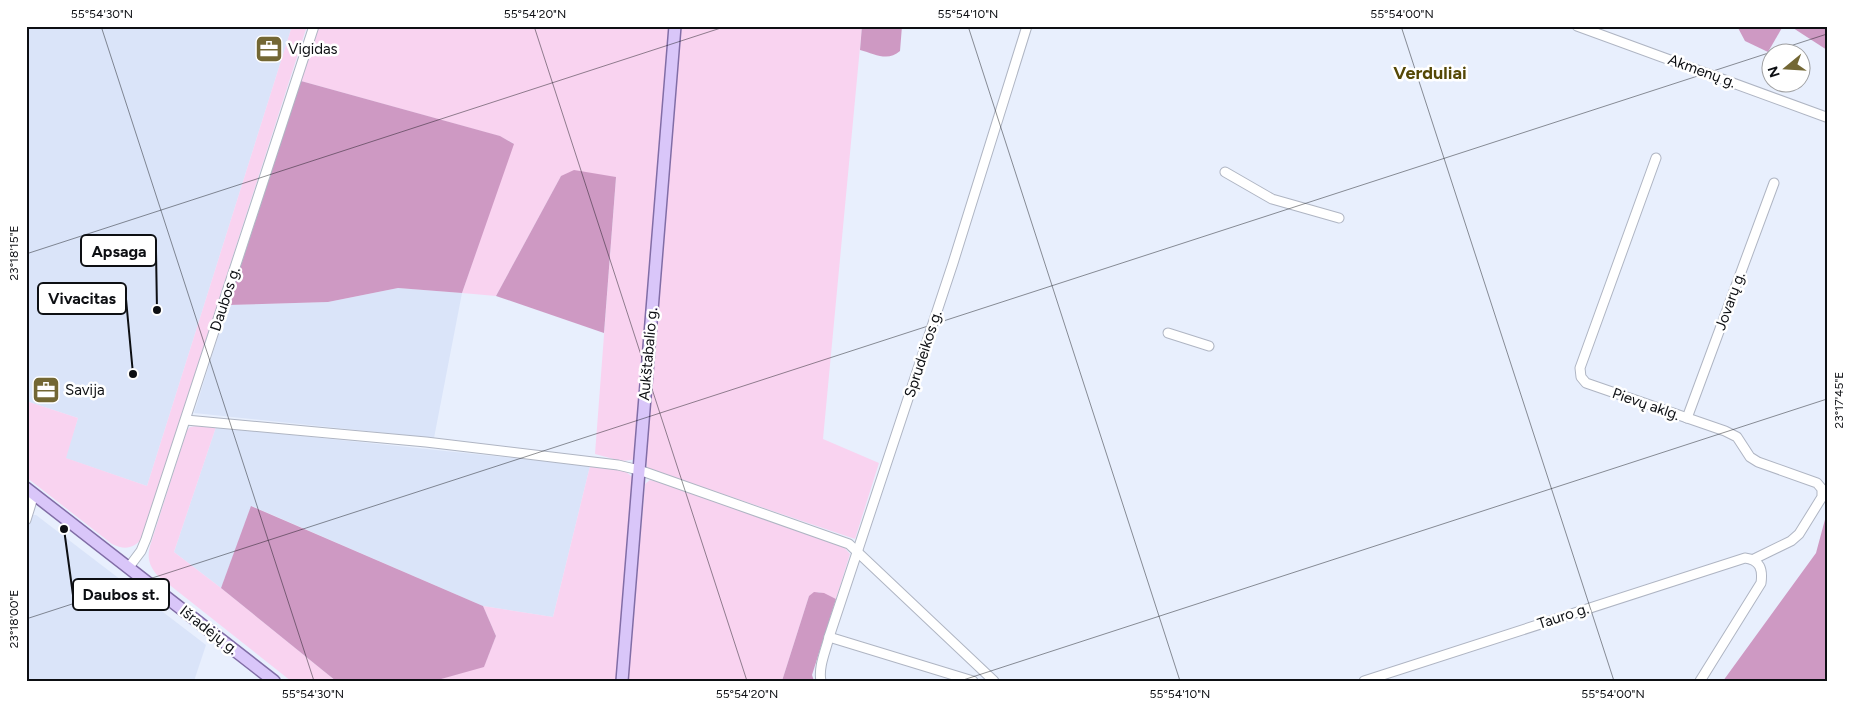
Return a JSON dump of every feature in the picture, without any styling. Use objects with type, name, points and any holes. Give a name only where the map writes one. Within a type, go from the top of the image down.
[{"type":"main road","name":"Aukštabalio g.","points":[[622,681],[675,26]]},
{"type":"main road","name":"Išradėjų g.","points":[[30,491],[274,681]]},
{"type":"street","name":"Daubos g.","points":[[129,567],[141,551],[146,539],[314,26]]},
{"type":"street","name":"Sprudeikos g.","points":[[821,681],[823,659],[829,637],[950,273],[1028,26]]},
{"type":"street","name":"Akmenų g.","points":[[1578,26],[1826,116]]},
{"type":"street","name":"Pievų aklg.","points":[[1656,158],[1580,368],[1581,377],[1586,383],[1736,437],[1750,457],[1758,462],[1816,483],[1822,489],[1822,497],[1799,534],[1757,563]]},
{"type":"street","points":[[1225,172],[1272,199],[1339,218]]},
{"type":"street","name":"Jovarų g.","points":[[1687,418],[1774,183]]},
{"type":"street","points":[[1168,333],[1209,346]]},
{"type":"street","points":[[186,420],[426,442],[618,465],[639,470],[849,544],[994,681]]},
{"type":"street","points":[[26,520],[30,491]]},
{"type":"street","name":"Tauro g.","points":[[1364,681],[1745,558],[1757,563]]},
{"type":"street","points":[[1700,681],[1761,583],[1762,576],[1757,563]]},
{"type":"street","points":[[829,637],[973,681]]},
{"type":"shaded area","points":[[26,26],[292,26],[147,486],[65,458],[78,418],[26,401]]},
{"type":"shaded area","points":[[292,26],[307,26],[142,538],[132,546],[125,548],[116,546],[26,477],[26,401],[78,418],[66,458],[147,486]]},
{"type":"shaded area","points":[[318,26],[670,26],[635,457],[632,460],[621,461],[595,454],[616,177],[561,176],[496,296],[462,293],[513,143],[499,136],[301,81]]},
{"type":"shaded area","points":[[681,26],[862,26],[823,439],[879,463],[855,539],[647,467],[646,460]]},
{"type":"shaded area","points":[[862,26],[902,26],[900,51],[886,57],[860,50]]},
{"type":"shaded area","points":[[1737,26],[1783,26],[1774,42],[1760,42],[1760,48],[1745,41]]},
{"type":"shaded area","points":[[1790,26],[1827,26],[1827,50]]},
{"type":"shaded area","points":[[301,81],[500,136],[514,144],[462,293],[398,288],[328,302],[228,305]]},
{"type":"shaded area","points":[[574,170],[616,177],[604,333],[496,296],[561,176]]},
{"type":"shaded area","points":[[398,288],[462,293],[434,438],[194,413],[228,305],[328,302]]},
{"type":"shaded area","points":[[190,427],[216,427],[174,552],[336,681],[291,681],[157,575],[152,568],[149,561],[150,546],[187,430]]},
{"type":"shaded area","points":[[216,427],[590,466],[553,617],[483,606],[252,506],[221,588],[174,552]]},
{"type":"shaded area","points":[[590,466],[619,469],[633,478],[616,681],[434,681],[484,666],[496,636],[483,606],[553,617]]},
{"type":"shaded area","points":[[650,480],[843,546],[850,554],[836,599],[819,592],[809,596],[782,681],[628,681],[645,484]]},
{"type":"shaded area","points":[[251,506],[483,606],[496,636],[484,667],[434,681],[336,681],[221,588]]},
{"type":"shaded area","points":[[1827,512],[1827,681],[1723,681],[1816,553]]},
{"type":"shaded area","points":[[36,515],[206,645],[194,681],[26,681],[26,526],[29,517]]},
{"type":"shaded area","points":[[814,592],[824,593],[836,599],[812,675],[814,681],[782,681],[809,596]]},
{"type":"place","name":"Vigidas","points":[[269,49]]},
{"type":"place","name":"Apsaga","points":[[157,310]]},
{"type":"place","name":"Vivacitas","points":[[133,374]]},
{"type":"place","name":"Savija","points":[[46,390]]},
{"type":"place","name":"Daubos st.","points":[[64,529]]},
{"type":"district","name":"Verduliai","points":[[1430,73]]}]
